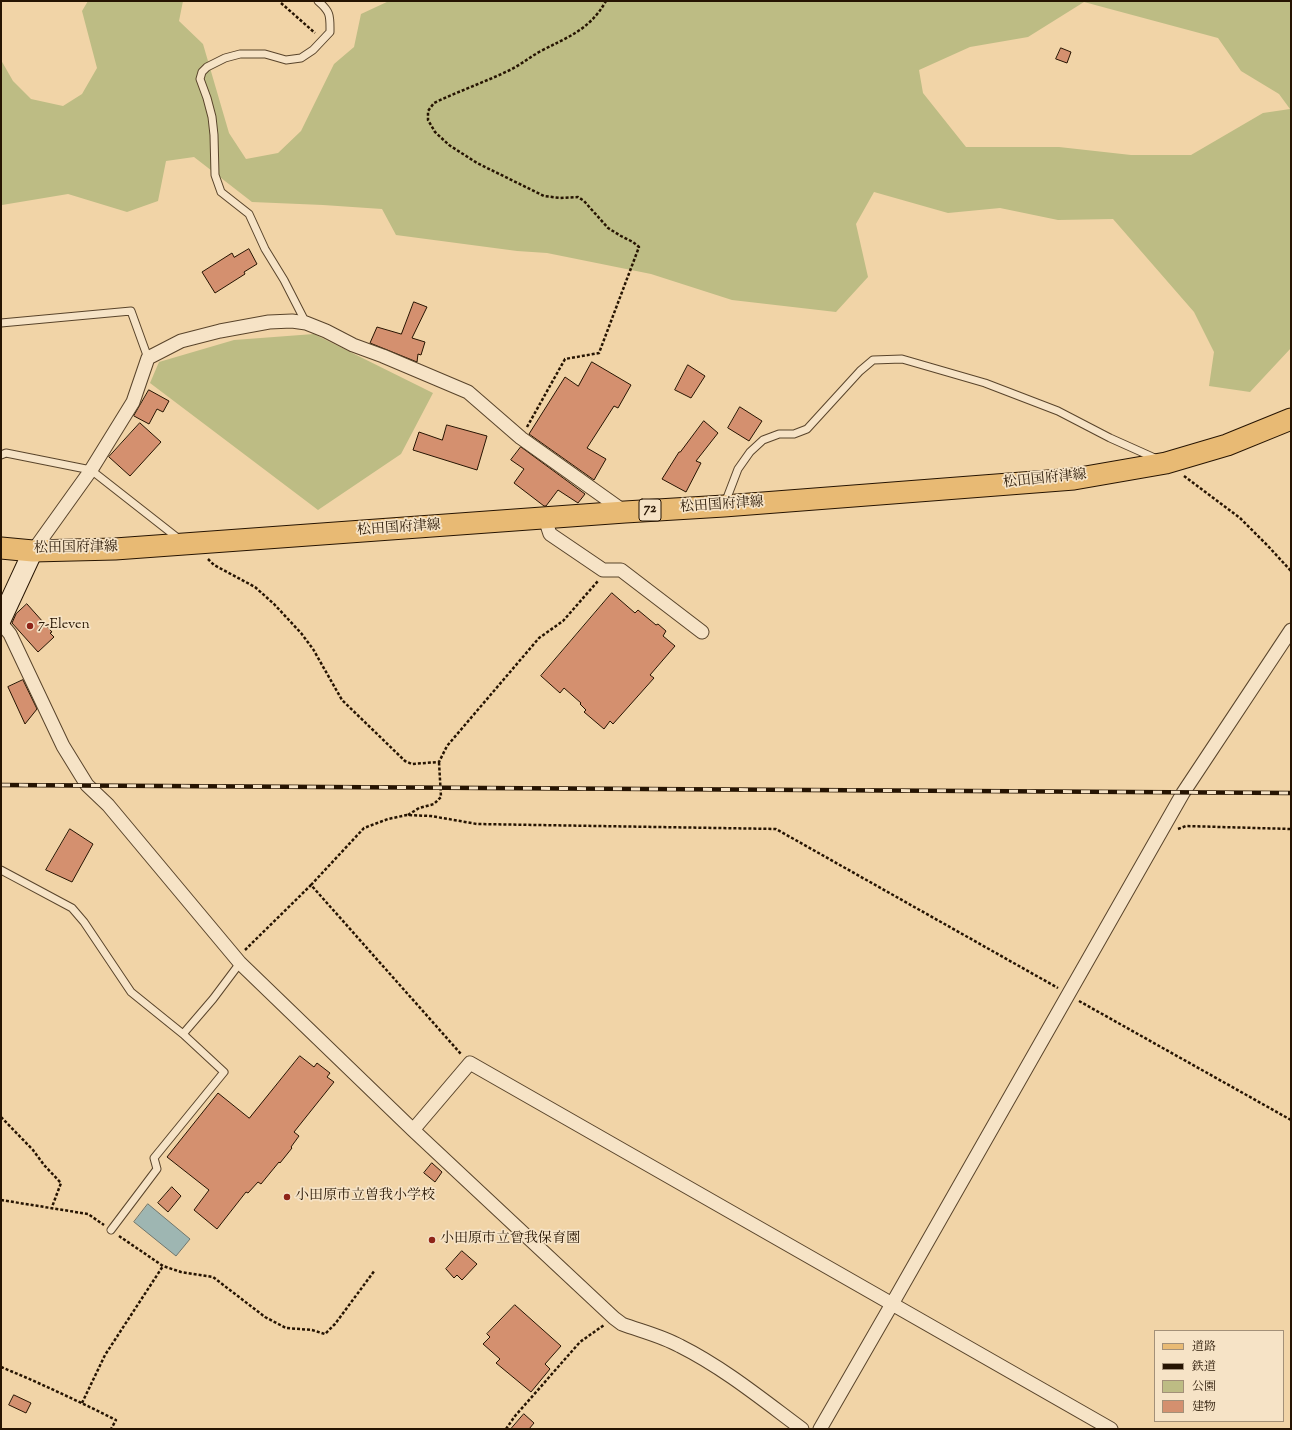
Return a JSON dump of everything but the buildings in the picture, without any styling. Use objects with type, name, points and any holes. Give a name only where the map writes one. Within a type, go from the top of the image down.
[{"type":"main road","name":"松田国府津線","points":[[1,548],[33,551],[114,549],[724,506],[1074,479],[1166,463],[1227,445],[1291,419]]},
{"type":"main road","points":[[1,620],[33,551]]},
{"type":"street","points":[[33,551],[91,470],[133,402],[148,358],[180,341],[220,331],[270,322],[292,320],[326,331],[352,345],[383,356],[468,392],[521,438],[625,512]]},
{"type":"street","points":[[545,518],[550,534],[603,570],[621,570],[702,632]]},
{"type":"street","points":[[1,623],[10,634],[63,746],[87,786],[108,805],[239,960],[413,1130],[614,1318],[622,1324],[679,1345],[703,1358],[802,1429]]},
{"type":"street","points":[[820,1429],[1183,793],[1291,630]]},
{"type":"street","points":[[413,1130],[470,1063],[1111,1429]]},
{"type":"lane","points":[[306,324],[248,214],[221,192],[215,175],[212,117],[200,79],[202,72],[207,67],[225,58],[240,54],[265,54],[286,60],[301,58],[313,50],[330,32],[328,9],[318,1]]},
{"type":"lane","points":[[1,323],[131,311],[148,358]]},
{"type":"lane","points":[[724,506],[738,469],[750,452],[763,440],[779,434],[794,434],[807,430],[860,371],[873,360],[902,359],[985,383],[1058,411],[1110,438],[1166,463]]},
{"type":"lane","points":[[1,454],[6,453],[91,470],[190,544]]},
{"type":"lane","points":[[1,870],[72,908],[84,922],[131,992],[183,1034],[224,1072],[154,1158],[157,1169],[111,1230]]},
{"type":"lane","points":[[183,1034],[213,999],[239,960]]},
{"type":"path","points":[[521,438],[565,359],[598,353],[639,247],[608,228],[584,201],[578,197],[560,198],[544,196],[478,163],[448,145],[435,132],[428,120],[428,111],[434,103],[512,69],[539,52],[569,38],[586,26],[602,9],[606,1]]},
{"type":"path","points":[[281,3],[323,41]]},
{"type":"path","points":[[1166,463],[1240,518],[1291,571]]},
{"type":"path","points":[[190,544],[214,565],[255,586],[274,604],[301,633],[313,649],[342,700],[406,761],[412,764],[439,762]]},
{"type":"path","points":[[407,815],[419,808],[434,804],[441,797],[439,762],[447,746],[539,638],[563,621],[597,581],[603,570]]},
{"type":"path","points":[[239,960],[364,828],[388,819],[407,815],[431,816],[477,824],[776,829],[1291,1120]]},
{"type":"path","points":[[1176,830],[1186,826],[1291,829]]},
{"type":"path","points":[[311,885],[470,1063]]},
{"type":"path","points":[[1,1117],[61,1182],[52,1207]]},
{"type":"path","points":[[1,1200],[88,1214],[164,1266],[181,1272],[213,1277],[265,1317],[286,1328],[312,1330],[325,1334],[335,1324],[375,1270]]},
{"type":"path","points":[[82,1403],[105,1355],[164,1266]]},
{"type":"path","points":[[506,1429],[515,1416],[580,1342],[614,1318]]},
{"type":"path","points":[[1,1366],[42,1383],[58,1393],[116,1420],[111,1429]]},
{"type":"green space","points":[[88,1],[183,1],[179,21],[203,44],[229,133],[246,159],[278,153],[301,131],[334,64],[354,47],[361,14],[389,1],[1291,1],[1291,348],[1250,392],[1209,386],[1214,352],[1194,312],[1113,219],[1058,220],[1000,208],[948,213],[874,192],[856,224],[868,277],[836,312],[732,300],[651,274],[547,253],[517,251],[396,235],[382,209],[252,202],[194,157],[166,161],[158,201],[127,212],[68,194],[2,205],[1,60],[13,81],[31,99],[63,106],[82,94],[97,68],[82,11]],"holes":[[[1084,2],[1218,38],[1241,71],[1279,94],[1290,109],[1263,113],[1191,155],[1131,155],[1059,147],[966,147],[923,93],[919,70],[970,47],[1028,37]]]},
{"type":"green space","points":[[314,334],[433,393],[401,454],[318,510],[150,383],[159,362],[234,340]]},
{"type":"water","points":[[148,1204],[190,1239],[176,1256],[134,1222]]},
{"type":"railway","points":[[1,785],[1291,793]]},
{"type":"place","name":"7-Eleven","points":[[30,626]]},
{"type":"place","name":"小田原市立曽我小学校","points":[[287,1197]]},
{"type":"place","name":"小田原市立曾我保育園","points":[[432,1240]]}]
